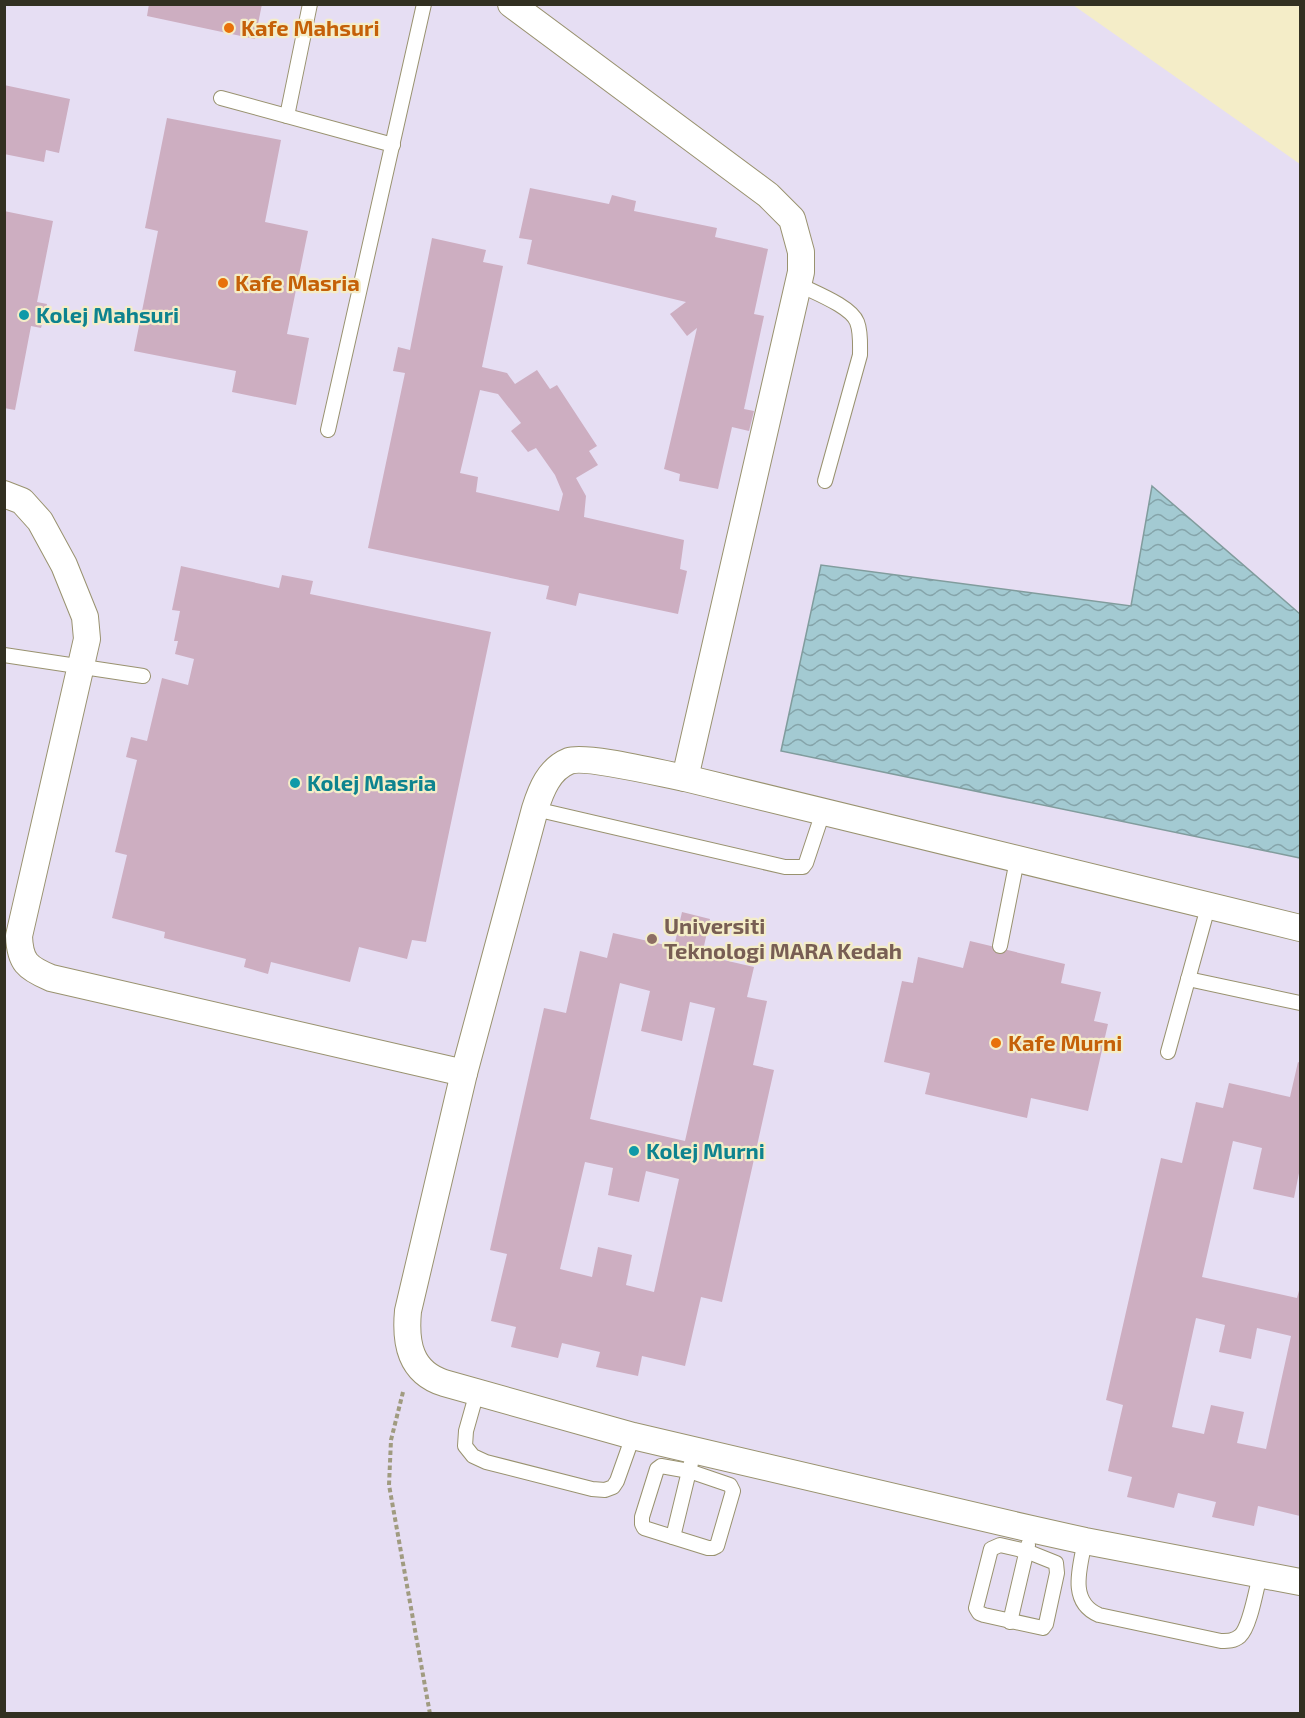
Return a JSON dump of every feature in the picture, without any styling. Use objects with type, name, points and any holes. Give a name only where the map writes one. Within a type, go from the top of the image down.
[{"type":"street","points":[[511,4],[768,195],[792,219],[801,252],[801,272],[685,778]]},
{"type":"street","points":[[4,494],[22,501],[40,521],[64,565],[85,617],[87,639],[19,936],[19,948],[23,960],[32,970],[51,978],[464,1073]]},
{"type":"street","points":[[1300,928],[685,778],[590,760],[569,761],[548,779],[535,809],[464,1073],[408,1311],[406,1328],[409,1346],[415,1360],[423,1372],[432,1379],[633,1436],[691,1461],[1029,1540],[1085,1541],[1300,1582]]},
{"type":"lane","points":[[287,116],[310,4]]},
{"type":"lane","points":[[328,430],[424,4]]},
{"type":"lane","points":[[221,98],[393,145]]},
{"type":"lane","points":[[798,284],[844,308],[856,320],[860,337],[860,355],[825,481]]},
{"type":"lane","points":[[4,655],[143,676]]},
{"type":"lane","points":[[535,809],[785,867],[803,867],[806,863],[823,812]]},
{"type":"lane","points":[[1000,946],[1017,860]]},
{"type":"lane","points":[[1168,1052],[1208,907]]},
{"type":"lane","points":[[1188,979],[1300,1003]]},
{"type":"lane","points":[[477,1392],[466,1431],[465,1446],[473,1456],[486,1462],[592,1489],[605,1490],[613,1487],[617,1481],[633,1436]]},
{"type":"lane","points":[[673,1537],[691,1461]]},
{"type":"lane","points":[[691,1461],[730,1485],[733,1491],[717,1546],[712,1548],[645,1528],[642,1524],[642,1517],[657,1469],[691,1461]]},
{"type":"lane","points":[[1010,1622],[1029,1540]]},
{"type":"lane","points":[[1029,1540],[1056,1563],[1057,1573],[1046,1624],[1043,1628],[979,1613],[976,1608],[991,1549],[1000,1545],[1029,1540]]},
{"type":"lane","points":[[1085,1541],[1079,1572],[1079,1586],[1080,1598],[1088,1610],[1099,1615],[1221,1641],[1232,1641],[1241,1636],[1260,1575]]},
{"type":"path","points":[[415,1360],[402,1396],[391,1440],[389,1485],[429,1713]]},
{"type":"shaded area","name":"Universiti Teknologi MARA Kedah","points":[[5,5],[1073,5],[1300,164],[1300,1713],[5,1714]]},
{"type":"water","points":[[1152,486],[1300,614],[1300,858],[781,751],[821,565],[1131,606]]},
{"type":"building","name":"Kafe Mahsuri","points":[[149,4],[262,4],[255,39],[147,16]]},
{"type":"building","points":[[4,85],[70,99],[59,153],[46,150],[44,162],[4,154]]},
{"type":"building","name":"Kafe Masria","points":[[167,118],[281,140],[265,222],[308,231],[287,334],[309,338],[296,405],[232,392],[236,371],[134,351],[158,231],[145,228]]},
{"type":"building","points":[[530,188],[609,204],[612,195],[636,201],[634,211],[717,228],[715,237],[768,249],[754,314],[764,316],[744,409],[754,411],[749,431],[732,427],[718,489],[679,481],[680,474],[664,469],[697,328],[687,336],[670,314],[686,302],[527,264],[532,240],[519,238]]},
{"type":"building","name":"Kolej Mahsuri","points":[[4,211],[53,221],[37,302],[47,304],[41,328],[31,326],[15,410],[4,408]]},
{"type":"building","points":[[432,238],[486,250],[483,262],[503,266],[482,367],[507,373],[515,384],[537,370],[550,389],[557,385],[597,446],[589,451],[598,465],[576,478],[586,496],[584,517],[684,540],[680,569],[687,571],[678,614],[579,593],[576,606],[546,599],[549,586],[368,548],[405,373],[393,371],[398,347],[410,350]],"holes":[[[480,390],[498,394],[521,423],[511,431],[528,452],[536,448],[555,475],[563,494],[559,511],[476,492],[478,477],[460,473]]]},
{"type":"building","name":"Kolej Masria","points":[[181,566],[279,588],[282,575],[313,581],[310,594],[491,632],[426,942],[412,940],[407,959],[359,947],[350,982],[271,962],[268,974],[244,967],[246,959],[164,938],[165,932],[112,918],[127,855],[115,852],[137,760],[126,757],[131,737],[147,741],[162,678],[188,685],[194,659],[175,654],[178,641],[174,641],[180,611],[172,610]]},
{"type":"building","name":"Kolej Murni","points":[[682,912],[710,919],[702,955],[754,967],[747,997],[767,1001],[753,1065],[774,1070],[722,1302],[701,1297],[685,1366],[642,1356],[638,1376],[596,1367],[600,1352],[562,1343],[558,1358],[511,1347],[516,1327],[491,1321],[507,1254],[490,1250],[544,1008],[566,1013],[580,951],[607,958],[613,933],[674,947]],"holes":[[[620,983],[650,991],[641,1031],[682,1041],[690,1002],[715,1008],[685,1141],[590,1119]],[[585,1162],[613,1168],[608,1195],[639,1202],[646,1171],[679,1179],[654,1292],[626,1285],[632,1255],[598,1247],[592,1277],[560,1269]]]},
{"type":"building","name":"Kafe Murni","points":[[970,941],[1065,964],[1061,983],[1101,992],[1094,1021],[1108,1024],[1088,1111],[1031,1098],[1027,1118],[925,1094],[930,1073],[884,1062],[902,981],[913,983],[918,957],[963,968]]},
{"type":"building","points":[[1298,1062],[1300,1063],[1300,1168],[1294,1198],[1253,1189],[1262,1148],[1233,1141],[1202,1277],[1297,1298],[1300,1287],[1300,1516],[1258,1506],[1254,1526],[1212,1517],[1216,1502],[1178,1493],[1174,1508],[1127,1497],[1132,1477],[1108,1471],[1123,1405],[1106,1400],[1161,1158],[1182,1163],[1196,1102],[1223,1108],[1229,1083],[1290,1097]],"holes":[[[1196,1318],[1225,1325],[1219,1352],[1251,1359],[1257,1328],[1291,1336],[1266,1449],[1237,1443],[1244,1412],[1211,1405],[1204,1434],[1172,1427]]]},
{"type":"place","name":"Kafe Mahsuri","points":[[229,28]]},
{"type":"place","name":"Kafe Masria","points":[[223,283]]},
{"type":"place","name":"Kolej Mahsuri","points":[[24,315]]},
{"type":"place","name":"Kolej Masria","points":[[295,783]]},
{"type":"place","name":"Universiti Teknologi MARA Kedah","points":[[652,939]]},
{"type":"place","name":"Kafe Murni","points":[[996,1043]]},
{"type":"place","name":"Kolej Murni","points":[[634,1151]]}]
